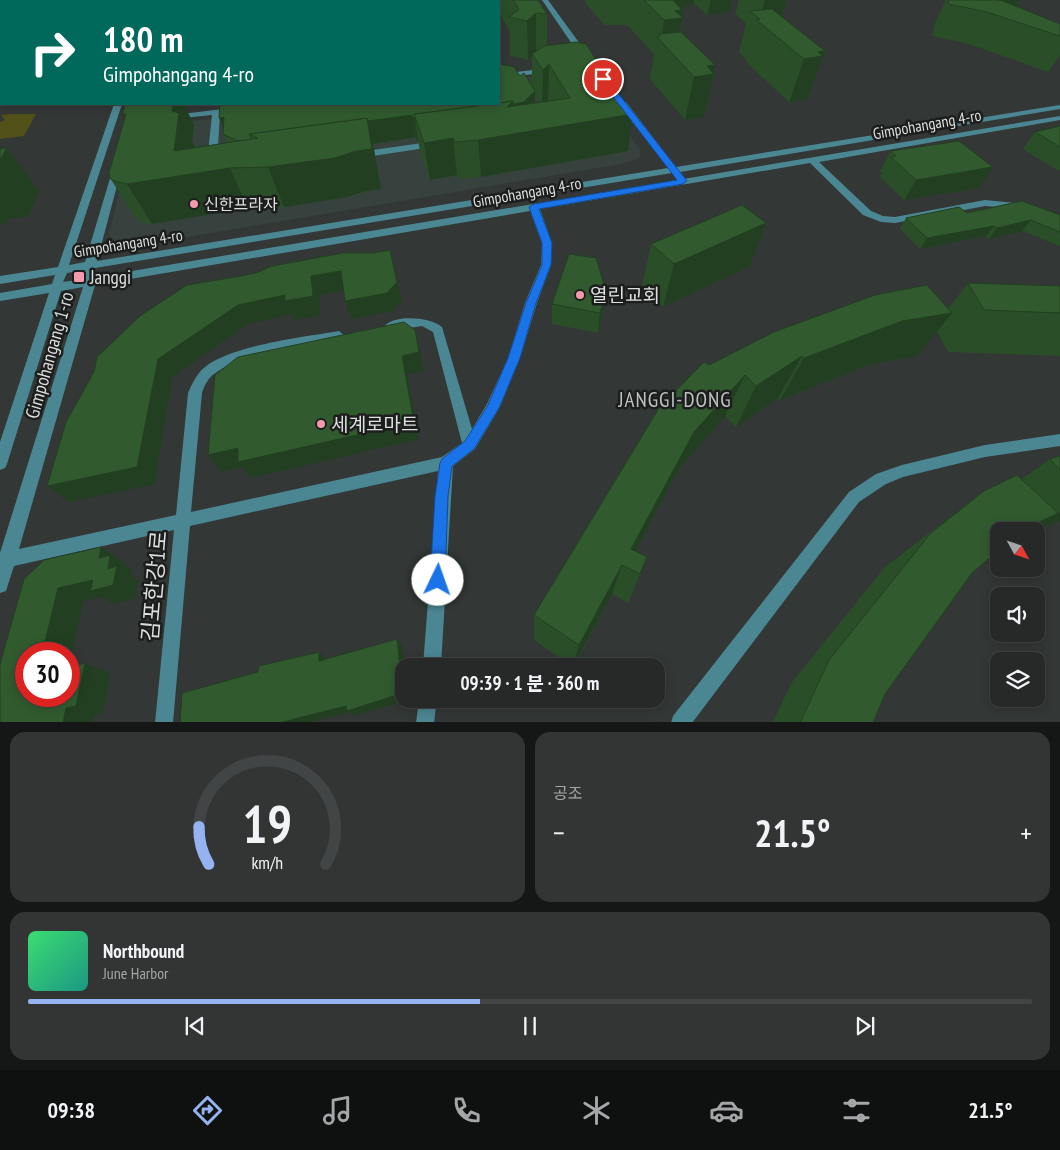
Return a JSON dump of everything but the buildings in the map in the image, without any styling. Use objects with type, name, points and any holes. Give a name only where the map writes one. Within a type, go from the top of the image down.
[{"type":"street","points":[[545,0],[591,64]]},
{"type":"street","points":[[500,76],[519,78],[554,69]]},
{"type":"street","points":[[615,94],[683,181]]},
{"type":"street","name":"Gimpohangang 1-ro","points":[[0,464],[56,288],[116,124],[118,105]]},
{"type":"street","name":"Gimpohangang 4-ro","points":[[0,280],[1060,107]]},
{"type":"street","points":[[168,118],[234,110]]},
{"type":"street","points":[[215,172],[212,167],[216,112]]},
{"type":"street","name":"Gimpohangang 4-ro","points":[[0,297],[1060,118]]},
{"type":"street","points":[[347,157],[444,143]]},
{"type":"street","name":"Gimpohangang 1-ro","points":[[0,586],[4,560],[90,282],[90,265],[121,150]]},
{"type":"street","points":[[812,160],[867,213],[881,219],[896,220],[986,203],[1034,209]]},
{"type":"street","points":[[349,334],[230,359],[210,370],[195,393],[182,520],[446,463],[470,445],[493,408],[503,386],[546,265],[547,243],[534,207]]},
{"type":"street","points":[[378,329],[427,322],[438,330],[470,445]]},
{"type":"street","points":[[680,722],[854,497],[867,487],[902,471],[985,451],[1060,440]]},
{"type":"street","points":[[433,658],[436,635],[442,496],[446,463]]},
{"type":"street","name":"김포한강1로","points":[[4,560],[182,520],[164,722]]},
{"type":"street","points":[[425,722],[427,708]]},
{"type":"shaded area","points":[[551,74],[586,75],[641,151],[640,156],[637,159],[621,164],[134,246],[114,243],[109,235],[131,141],[159,125],[316,105],[500,105],[500,81]]},
{"type":"shaded area","points":[[36,114],[24,136],[0,139],[0,122],[5,120],[1,115]]},
{"type":"place","name":"신한프라자","points":[[194,204]]},
{"type":"place","name":"Janggi","points":[[79,277]]},
{"type":"place","name":"열린교회","points":[[580,295]]},
{"type":"place","name":"세계로마트","points":[[321,424]]},
{"type":"district","name":"JANGGI-DONG","points":[[675,400]]},
{"type":"route","points":[[438,580],[442,496],[446,463],[470,445],[493,408],[514,358],[531,303],[546,265],[547,243],[534,207],[683,181],[603,79]]}]
